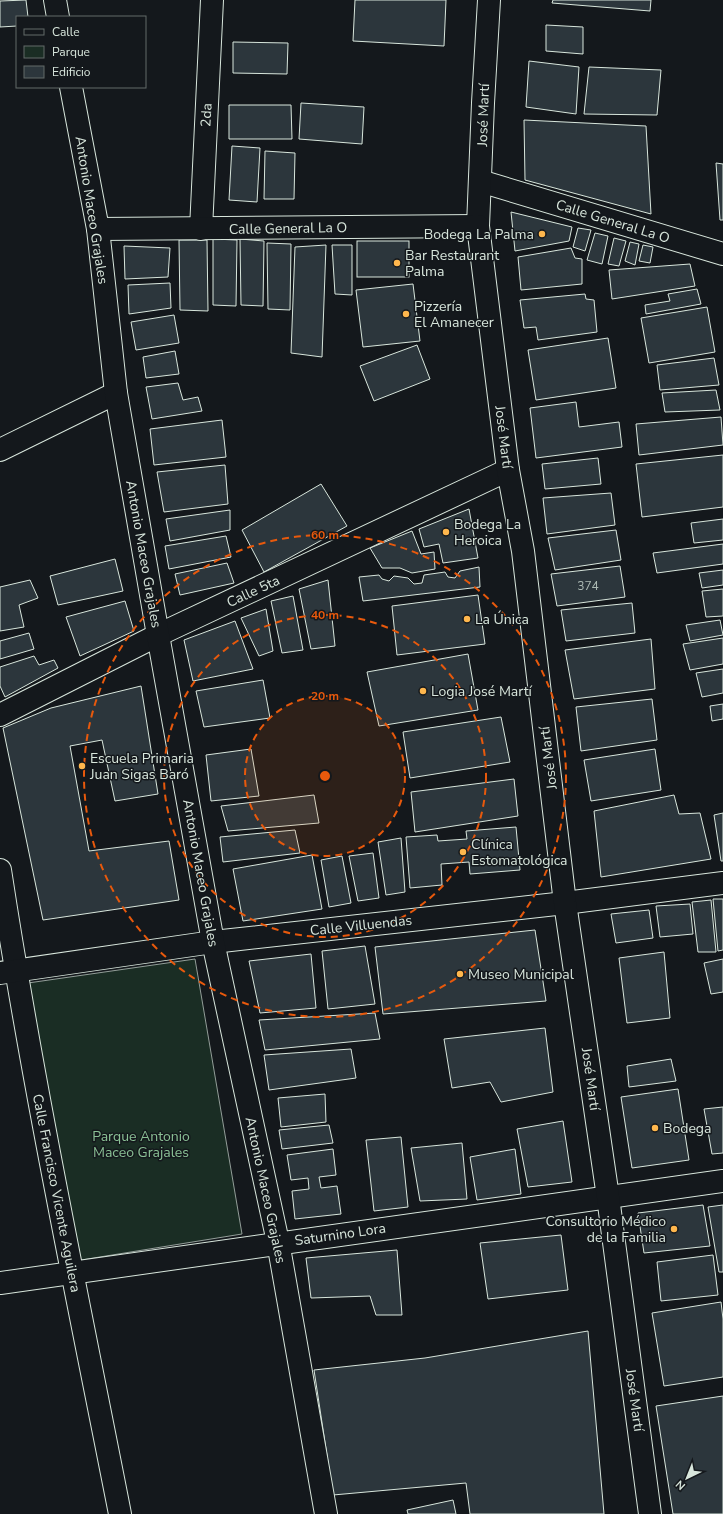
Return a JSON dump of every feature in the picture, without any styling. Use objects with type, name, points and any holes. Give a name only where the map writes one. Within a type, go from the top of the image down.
[{"type":"street","points":[[55,0],[58,16]]},
{"type":"street","name":"2da","points":[[201,229],[212,0]]},
{"type":"street","name":"José Martí","points":[[489,0],[482,103],[478,226],[508,470],[522,551],[565,903],[608,1197],[650,1514]]},
{"type":"street","name":"Antonio Maceo Grajales","points":[[71,88],[98,229],[116,393],[158,636],[213,942],[278,1242],[326,1514]]},
{"type":"street","name":"Calle General La O","points":[[480,181],[723,254]]},
{"type":"street","name":"Calle General La O","points":[[98,229],[478,226]]},
{"type":"street","points":[[0,450],[116,393]]},
{"type":"street","name":"Calle 5ta","points":[[0,715],[158,636],[508,470]]},
{"type":"street","name":"Calle Francisco Vicente Aguilera","points":[[0,870],[8,972],[72,1274],[120,1514]]},
{"type":"street","name":"Calle Villuendas","points":[[8,972],[213,942],[565,903],[723,883]]},
{"type":"street","name":"Saturnino Lora","points":[[0,1283],[72,1274],[278,1242],[723,1181]]},
{"type":"green space","name":"Parque Antonio Maceo Grajales","points":[[195,959],[242,1234],[75,1261],[28,983]]},
{"type":"building","points":[[26,0],[28,16],[16,16],[16,26],[0,27],[0,1]]},
{"type":"building","points":[[355,0],[446,0],[444,46],[353,41]]},
{"type":"building","points":[[553,0],[651,0],[650,11],[552,3]]},
{"type":"building","points":[[546,25],[583,27],[583,54],[546,51]]},
{"type":"building","points":[[233,42],[288,43],[287,74],[233,73]]},
{"type":"building","points":[[529,61],[579,67],[576,114],[526,107]]},
{"type":"building","points":[[589,67],[661,70],[657,115],[584,114]]},
{"type":"building","points":[[301,103],[364,107],[362,144],[299,139]]},
{"type":"building","points":[[229,105],[291,105],[292,139],[229,139]]},
{"type":"building","points":[[524,120],[646,126],[651,214],[525,180]]},
{"type":"building","points":[[232,146],[260,148],[257,202],[229,200]]},
{"type":"building","points":[[265,151],[295,153],[294,199],[264,199]]},
{"type":"building","points":[[716,163],[723,164],[723,220],[720,220]]},
{"type":"building","name":"Bodega La Palma","points":[[511,212],[572,227],[569,241],[515,251]]},
{"type":"building","points":[[578,228],[591,230],[585,251],[573,247]]},
{"type":"building","points":[[595,233],[608,236],[602,264],[587,260]]},
{"type":"building","points":[[614,238],[626,241],[619,266],[608,264]]},
{"type":"building","points":[[213,239],[237,240],[236,306],[213,305]]},
{"type":"building","points":[[240,239],[264,241],[263,306],[241,305]]},
{"type":"building","points":[[179,240],[207,240],[208,311],[180,310]]},
{"type":"building","points":[[357,241],[409,241],[409,277],[357,277]]},
{"type":"building","points":[[630,242],[639,244],[635,265],[625,261]]},
{"type":"building","points":[[267,243],[291,244],[290,310],[268,309]]},
{"type":"building","points":[[326,245],[322,357],[291,353],[295,247]]},
{"type":"building","points":[[332,245],[352,245],[352,295],[335,294]]},
{"type":"building","points":[[643,245],[653,247],[650,263],[639,261]]},
{"type":"building","points":[[124,246],[170,248],[168,277],[125,279]]},
{"type":"building","points":[[571,248],[575,258],[582,259],[582,284],[521,290],[518,257]]},
{"type":"building","points":[[690,264],[695,286],[612,299],[609,270]]},
{"type":"building","points":[[170,283],[171,308],[129,314],[128,285]]},
{"type":"building","points":[[413,284],[420,341],[363,347],[356,290]]},
{"type":"building","points":[[697,289],[701,304],[646,314],[645,305],[670,301],[668,294]]},
{"type":"building","points":[[585,294],[586,299],[594,300],[597,332],[538,340],[536,327],[524,328],[520,300]]},
{"type":"building","points":[[707,307],[715,352],[649,363],[641,318]]},
{"type":"building","points":[[174,315],[179,343],[136,350],[131,322]]},
{"type":"building","points":[[608,338],[616,388],[536,400],[528,350]]},
{"type":"building","points":[[417,345],[430,379],[374,401],[360,366]]},
{"type":"building","points":[[175,351],[179,374],[146,378],[143,357]]},
{"type":"building","points":[[714,358],[719,385],[660,390],[657,365]]},
{"type":"building","points":[[178,383],[183,400],[198,397],[202,411],[152,419],[146,387]]},
{"type":"building","points":[[716,390],[720,410],[665,412],[662,393]]},
{"type":"building","points":[[576,402],[579,427],[619,422],[622,447],[536,458],[530,408]]},
{"type":"building","points":[[721,417],[723,445],[639,455],[636,424]]},
{"type":"building","points":[[222,420],[226,457],[154,465],[150,429]]},
{"type":"building","points":[[723,455],[723,507],[642,517],[636,464]]},
{"type":"building","points":[[598,458],[601,484],[545,489],[542,464]]},
{"type":"building","points":[[225,465],[228,504],[164,512],[157,472]]},
{"type":"building","points":[[321,484],[347,526],[264,572],[242,530]]},
{"type":"building","points":[[611,493],[615,525],[547,534],[543,498]]},
{"type":"building","points":[[469,509],[478,558],[443,563],[439,544],[424,547],[419,529]]},
{"type":"building","points":[[230,510],[230,530],[170,541],[166,519]]},
{"type":"building","points":[[723,519],[723,540],[694,543],[691,523]]},
{"type":"building","points":[[616,530],[621,560],[555,570],[548,538]]},
{"type":"building","points":[[412,531],[421,554],[434,552],[435,569],[412,573],[400,568],[382,568],[370,548]]},
{"type":"building","points":[[226,536],[231,557],[169,569],[165,546]]},
{"type":"building","points":[[723,544],[723,564],[657,573],[653,553]]},
{"type":"building","points":[[115,559],[123,591],[58,605],[50,576]]},
{"type":"building","points":[[227,563],[234,583],[180,595],[175,574]]},
{"type":"building","points":[[620,566],[625,597],[557,606],[551,574]]},
{"type":"building","points":[[479,567],[480,587],[363,601],[359,577],[379,575],[382,579],[389,581],[394,576],[408,578],[414,584],[422,583],[424,575],[445,572],[448,577],[455,578],[460,571]]},
{"type":"building","points":[[723,570],[723,585],[702,588],[699,573]]},
{"type":"building","points":[[30,580],[38,598],[19,605],[24,627],[0,631],[0,587]]},
{"type":"building","points":[[328,580],[335,646],[311,649],[299,589]]},
{"type":"building","points":[[723,589],[723,616],[706,617],[702,591]]},
{"type":"building","points":[[478,595],[485,644],[397,655],[392,606]]},
{"type":"building","points":[[293,596],[303,650],[282,653],[271,601]]},
{"type":"building","points":[[125,601],[134,631],[80,656],[66,617]]},
{"type":"building","points":[[632,603],[635,633],[566,641],[561,610]]},
{"type":"building","points":[[266,609],[273,651],[259,656],[241,618]]},
{"type":"building","points":[[720,620],[723,635],[690,641],[686,625]]},
{"type":"building","points":[[235,621],[253,669],[193,681],[184,640]]},
{"type":"building","points":[[29,633],[34,649],[0,659],[0,641]]},
{"type":"building","points":[[723,638],[723,664],[690,670],[683,644]]},
{"type":"building","points":[[651,639],[655,689],[574,699],[565,650]]},
{"type":"building","name":"Logia José Martí","points":[[468,654],[478,710],[379,726],[367,672]]},
{"type":"building","points":[[34,656],[39,665],[54,660],[58,668],[5,697],[0,686],[0,667]]},
{"type":"building","points":[[723,669],[723,693],[702,697],[696,673]]},
{"type":"building","points":[[263,680],[270,718],[204,727],[196,691]]},
{"type":"building","points":[[141,686],[158,794],[115,801],[102,740],[70,746],[89,851],[169,841],[179,900],[43,920],[3,728],[51,708]]},
{"type":"building","points":[[652,699],[657,740],[581,751],[576,707]]},
{"type":"building","points":[[723,704],[723,719],[712,721],[710,706]]},
{"type":"building","points":[[501,717],[510,762],[410,778],[403,732]]},
{"type":"building","points":[[251,749],[259,796],[211,801],[206,755]]},
{"type":"building","points":[[655,749],[661,790],[591,801],[584,760]]},
{"type":"building","points":[[514,779],[518,816],[415,832],[411,792]]},
{"type":"building","points":[[314,795],[319,823],[228,831],[221,806]]},
{"type":"building","points":[[674,795],[679,814],[700,813],[711,859],[601,877],[594,811]]},
{"type":"building","points":[[723,813],[723,861],[721,861],[714,815]]},
{"type":"building","name":"Clínica Estomatológica","points":[[516,827],[520,870],[470,874],[469,862],[441,864],[442,885],[410,888],[406,837],[437,835],[438,841],[467,839],[466,831]]},
{"type":"building","points":[[295,830],[300,853],[223,862],[220,837]]},
{"type":"building","points":[[401,838],[405,892],[386,895],[378,842]]},
{"type":"building","points":[[373,853],[379,898],[358,901],[349,856]]},
{"type":"building","points":[[312,855],[322,909],[243,921],[233,869]]},
{"type":"building","points":[[342,856],[351,903],[329,907],[321,860]]},
{"type":"building","points":[[713,899],[723,899],[723,950],[718,951]]},
{"type":"building","points":[[711,900],[716,952],[698,952],[692,902]]},
{"type":"building","points":[[690,904],[693,934],[660,937],[656,906]]},
{"type":"building","points":[[649,910],[653,938],[616,943],[611,914]]},
{"type":"building","name":"Museo Municipal","points":[[535,930],[546,1001],[383,1014],[375,947]]},
{"type":"building","points":[[365,946],[375,1004],[328,1009],[322,951]]},
{"type":"building","points":[[664,952],[670,1018],[627,1023],[619,958]]},
{"type":"building","points":[[311,954],[316,1008],[260,1013],[249,961]]},
{"type":"building","points":[[723,959],[723,992],[711,994],[704,963]]},
{"type":"building","points":[[375,1013],[380,1039],[265,1050],[259,1020]]},
{"type":"building","points":[[545,1028],[553,1092],[501,1102],[490,1082],[452,1088],[444,1039]]},
{"type":"building","points":[[351,1049],[356,1078],[269,1090],[264,1055]]},
{"type":"building","points":[[671,1059],[676,1081],[629,1087],[627,1066]]},
{"type":"building","name":"Bodega","points":[[678,1089],[689,1160],[632,1168],[621,1097]]},
{"type":"building","points":[[325,1094],[326,1122],[281,1127],[278,1098]]},
{"type":"building","points":[[723,1107],[723,1153],[712,1154],[704,1109]]},
{"type":"building","points":[[563,1121],[572,1182],[528,1187],[517,1129]]},
{"type":"building","points":[[329,1125],[333,1143],[282,1149],[279,1130]]},
{"type":"building","points":[[401,1137],[408,1207],[374,1211],[366,1140]]},
{"type":"building","points":[[462,1143],[467,1199],[420,1201],[411,1148]]},
{"type":"building","points":[[333,1149],[336,1175],[319,1177],[321,1188],[337,1186],[341,1214],[295,1219],[292,1191],[309,1189],[308,1178],[291,1180],[287,1155]]},
{"type":"building","points":[[515,1149],[521,1194],[477,1200],[470,1157]]},
{"type":"building","name":"Consultorio Médico de la Familia","points":[[703,1205],[710,1246],[644,1253],[638,1213]]},
{"type":"building","points":[[723,1205],[723,1272],[719,1272],[708,1207]]},
{"type":"building","points":[[561,1235],[568,1290],[488,1299],[480,1243]]},
{"type":"building","points":[[397,1250],[402,1315],[376,1315],[370,1296],[311,1298],[306,1258]]},
{"type":"building","points":[[713,1255],[718,1295],[661,1301],[657,1262]]},
{"type":"building","points":[[721,1302],[723,1319],[723,1377],[664,1386],[652,1313]]},
{"type":"building","points":[[588,1331],[604,1514],[470,1514],[466,1483],[333,1495],[314,1370],[425,1358]]},
{"type":"building","points":[[723,1396],[723,1514],[673,1514],[656,1406]]},
{"type":"building","points":[[453,1500],[456,1514],[408,1514],[407,1510]]},
{"type":"place","name":"Bodega La Palma","points":[[542,234]]},
{"type":"place","name":"Bar Restaurant Palma","points":[[397,263]]},
{"type":"place","name":"Pizzería El Amanecer","points":[[406,314]]},
{"type":"place","name":"Bodega La Heroica","points":[[446,532]]},
{"type":"place","name":"La Única","points":[[467,619]]},
{"type":"place","name":"Logia José Martí","points":[[423,691]]},
{"type":"place","name":"Escuela Primaria Juan Sigas Baró","points":[[82,766]]},
{"type":"place","name":"Clínica Estomatológica","points":[[463,852]]},
{"type":"place","name":"Museo Municipal","points":[[460,974]]},
{"type":"place","name":"Bodega","points":[[655,1128]]},
{"type":"place","name":"Consultorio Médico de la Familia","points":[[674,1229]]}]
